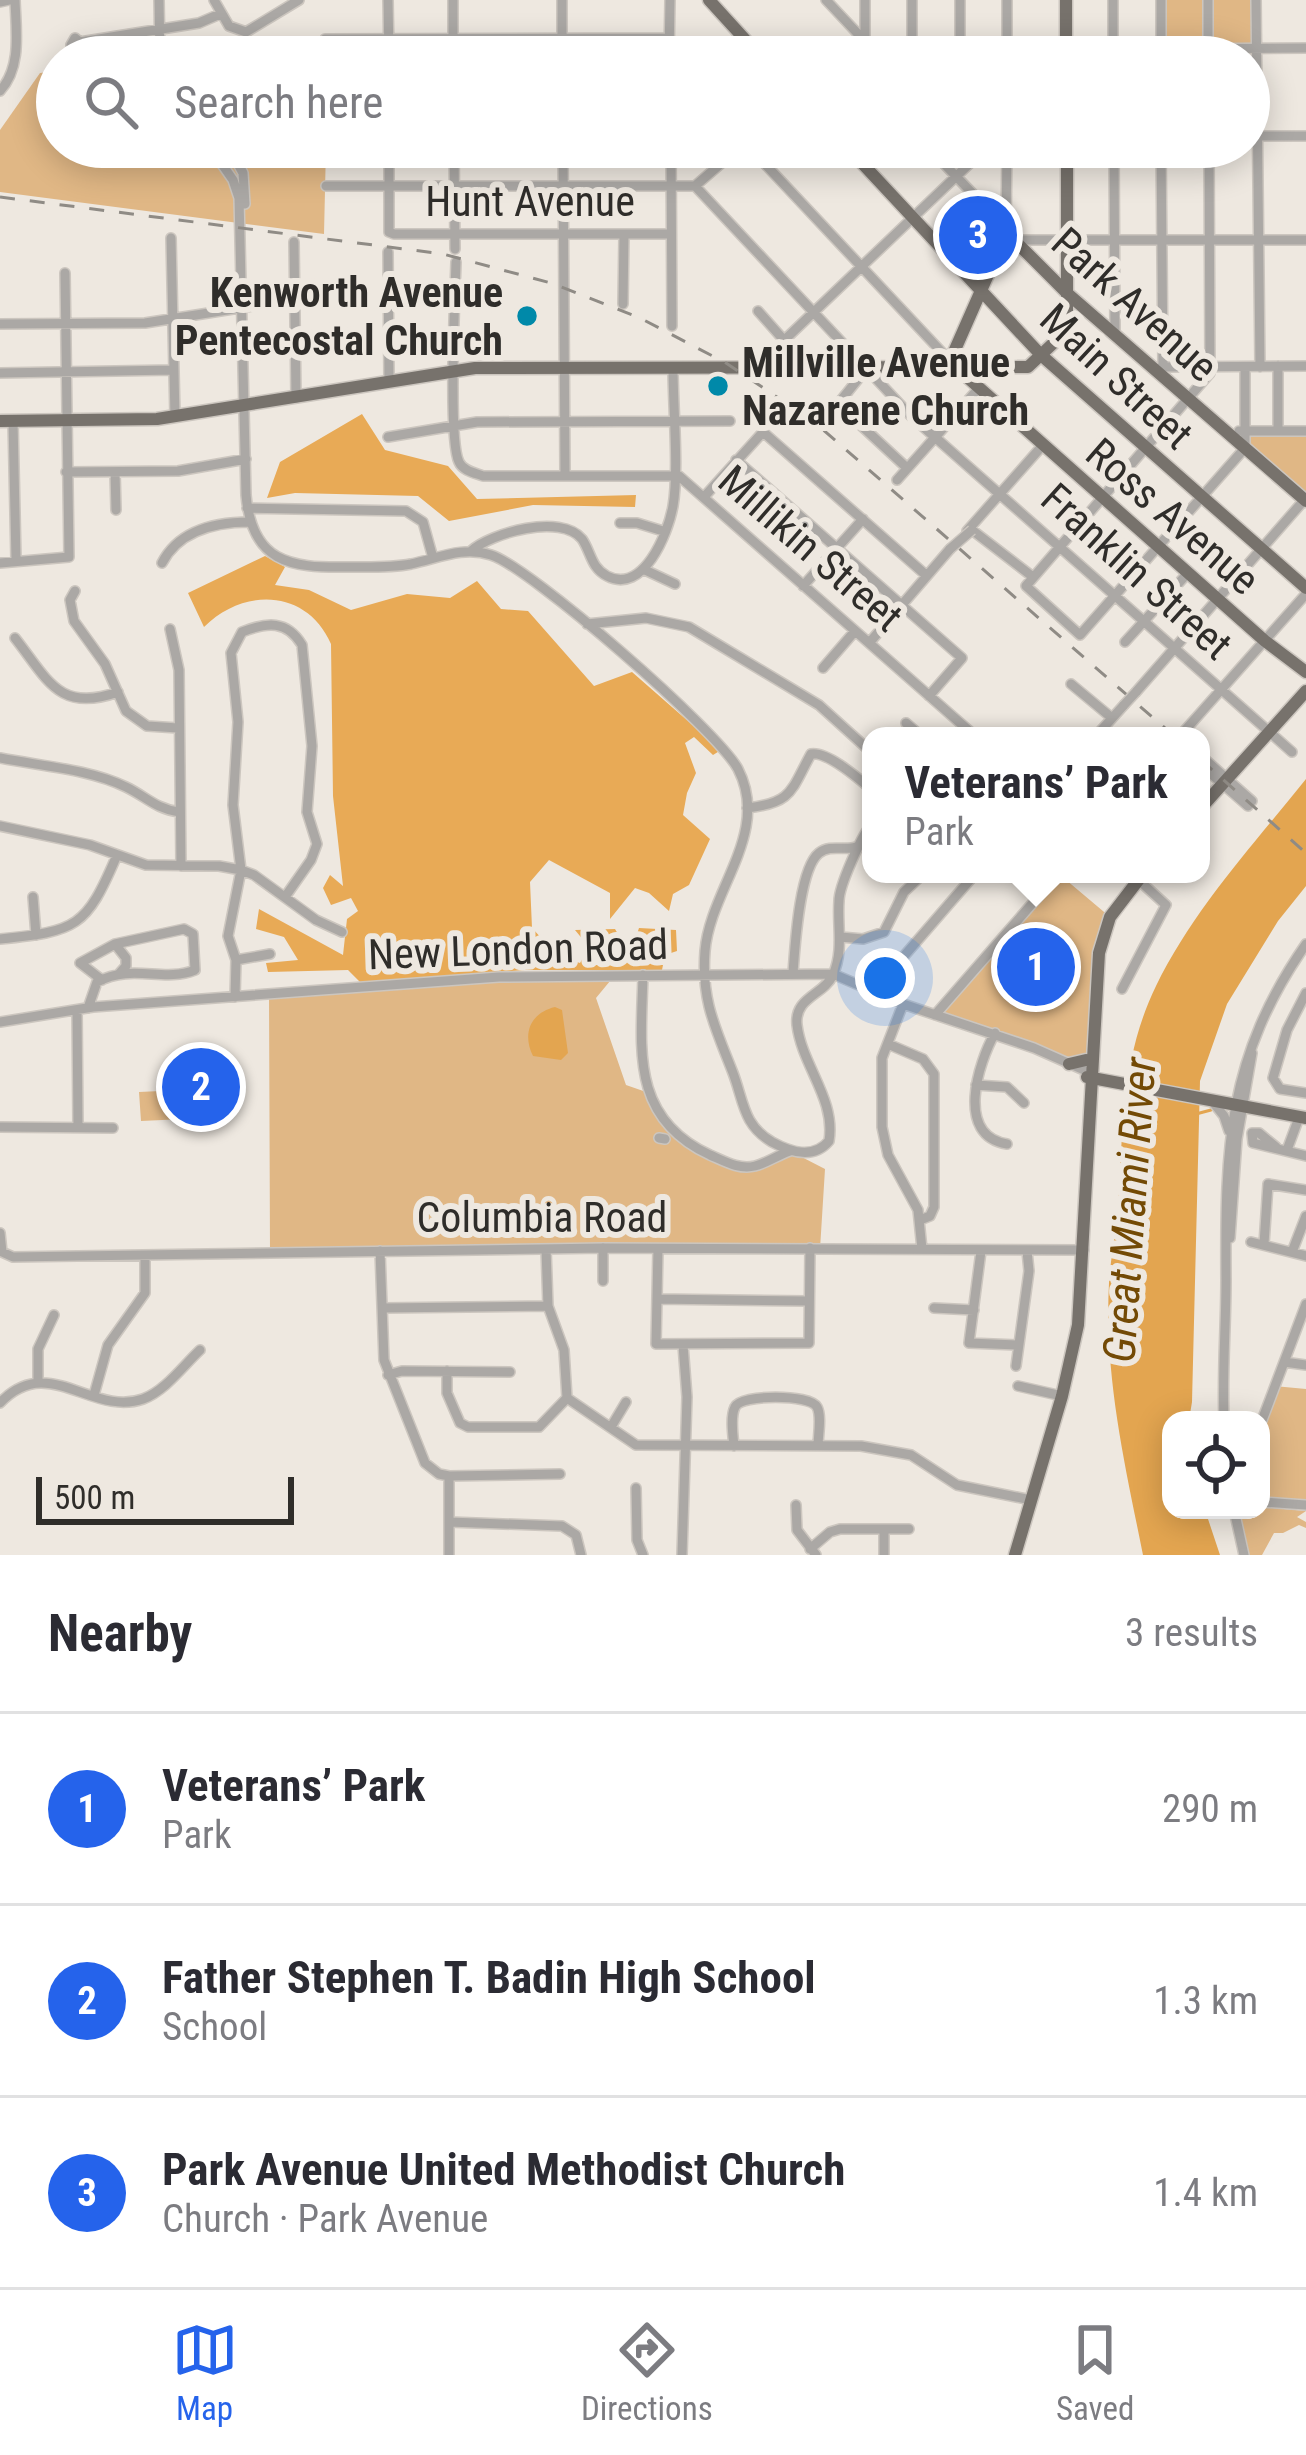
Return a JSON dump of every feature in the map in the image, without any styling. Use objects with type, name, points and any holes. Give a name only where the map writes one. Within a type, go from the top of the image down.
[{"type":"main road","points":[[710,0],[742,36]]},
{"type":"main road","points":[[1066,0],[1066,36]]},
{"type":"main road","name":"Main Street","points":[[866,168],[1041,355],[1306,591]]},
{"type":"main road","points":[[6,421],[175,417],[455,371],[1025,367],[1064,333],[1066,168]]},
{"type":"main road","points":[[954,364],[1004,236],[1020,243]]},
{"type":"main road","name":"Park Avenue","points":[[1020,243],[1068,294],[1306,499]]},
{"type":"main road","name":"Ross Avenue","points":[[954,364],[1303,672]]},
{"type":"main road","points":[[1210,798],[1306,691]]},
{"type":"main road","points":[[1087,1167],[1083,1132],[1097,1073],[1094,1022],[1099,953],[1106,926],[1133,883]]},
{"type":"main road","points":[[1015,1555],[1078,1325],[1090,1103],[1099,1049],[1096,1002]]},
{"type":"main road","points":[[1070,1064],[1216,1104],[1301,1120]]},
{"type":"street","points":[[0,2],[12,0],[16,57],[0,91]]},
{"type":"street","points":[[159,0],[159,36]]},
{"type":"street","points":[[214,0],[234,30],[246,32],[299,0]]},
{"type":"street","points":[[388,0],[388,36]]},
{"type":"street","points":[[452,0],[452,36]]},
{"type":"street","points":[[562,0],[562,36]]},
{"type":"street","points":[[669,36],[670,0]]},
{"type":"street","points":[[826,0],[859,36]]},
{"type":"street","points":[[866,0],[871,36]]},
{"type":"street","points":[[910,36],[912,0]]},
{"type":"street","points":[[960,0],[960,36]]},
{"type":"street","points":[[1007,0],[1007,36]]},
{"type":"street","points":[[1113,0],[1113,36]]},
{"type":"street","points":[[1161,0],[1161,36]]},
{"type":"street","points":[[1208,0],[1208,36]]},
{"type":"street","points":[[1256,0],[1257,36]]},
{"type":"street","points":[[119,36],[199,23],[220,14]]},
{"type":"street","points":[[1270,48],[1306,48]]},
{"type":"street","points":[[1270,136],[1306,136]]},
{"type":"street","points":[[223,168],[238,192],[242,226]]},
{"type":"street","points":[[240,168],[247,508],[266,550],[303,567],[382,567],[471,551],[527,528],[562,528],[582,539],[591,561],[608,577],[626,580],[645,570],[673,506],[673,368]]},
{"type":"street","points":[[389,168],[389,186]]},
{"type":"street","points":[[454,168],[455,250]]},
{"type":"street","points":[[564,168],[565,474]]},
{"type":"street","points":[[671,168],[672,326]]},
{"type":"street","points":[[326,186],[695,186],[716,168]]},
{"type":"street","name":"Ross Avenue","points":[[769,168],[954,364]]},
{"type":"street","name":"Park Avenue","points":[[948,168],[1004,236]]},
{"type":"street","points":[[754,369],[966,168]]},
{"type":"street","points":[[1004,236],[1006,168]]},
{"type":"street","points":[[1114,168],[1115,334]]},
{"type":"street","points":[[1161,168],[1158,367],[1306,366]]},
{"type":"street","points":[[1209,168],[1208,377],[1026,586],[1080,635],[1244,448],[1245,367]]},
{"type":"street","points":[[1255,168],[1260,367]]},
{"type":"street","name":"Hunt Avenue","points":[[389,186],[389,232],[671,234]]},
{"type":"street","name":"Franklin Street","points":[[695,186],[935,438],[1292,752]]},
{"type":"street","points":[[623,304],[624,235]]},
{"type":"street","points":[[171,238],[175,417]]},
{"type":"street","points":[[1020,243],[1306,240]]},
{"type":"street","points":[[294,242],[296,398]]},
{"type":"street","points":[[388,252],[389,382]]},
{"type":"street","name":"Millikin Street","points":[[455,262],[455,425],[459,461],[469,471],[483,476],[673,474],[964,727]]},
{"type":"street","points":[[0,563],[69,556],[65,274]]},
{"type":"street","points":[[0,324],[172,320],[323,295]]},
{"type":"street","points":[[758,311],[782,338]]},
{"type":"street","points":[[1278,366],[1278,431]]},
{"type":"street","points":[[867,368],[838,404],[908,468]]},
{"type":"street","points":[[0,373],[173,370]]},
{"type":"street","points":[[897,480],[979,388]]},
{"type":"street","points":[[6,421],[14,472],[16,560]]},
{"type":"street","points":[[388,437],[478,422],[730,422]]},
{"type":"street","points":[[1225,430],[1306,431]]},
{"type":"street","points":[[704,497],[763,432],[927,576]]},
{"type":"street","points":[[960,538],[1043,445]]},
{"type":"street","points":[[66,472],[178,471],[246,459]]},
{"type":"street","points":[[736,460],[962,658],[928,696]]},
{"type":"street","points":[[0,472],[14,472]]},
{"type":"street","points":[[116,472],[116,510]]},
{"type":"street","points":[[755,499],[766,486]]},
{"type":"street","points":[[1104,727],[1306,499]]},
{"type":"street","points":[[247,508],[406,511],[423,522],[433,558]]},
{"type":"street","points":[[803,586],[863,519]]},
{"type":"street","points":[[162,563],[168,553],[205,526],[250,522]]},
{"type":"street","points":[[620,523],[663,531]]},
{"type":"street","points":[[869,642],[972,530],[1033,577]]},
{"type":"street","points":[[471,551],[511,563],[587,624],[718,741],[741,776],[747,808],[738,860],[709,926],[704,974],[711,1023],[736,1078],[746,1116],[777,1150],[811,1153],[829,1142],[830,1116],[800,1038],[797,1014],[833,974],[841,937],[838,895],[862,838]]},
{"type":"street","points":[[645,570],[675,584]]},
{"type":"street","points":[[1125,642],[1187,574]]},
{"type":"street","points":[[75,591],[70,600],[74,621],[105,664],[126,711],[140,723],[178,728]]},
{"type":"street","points":[[1188,727],[1306,591]]},
{"type":"street","points":[[587,624],[646,618],[689,627],[819,705],[862,744]]},
{"type":"street","points":[[235,997],[236,960],[228,936],[241,870],[233,806],[238,722],[231,653],[242,632],[260,626],[286,627],[302,645],[311,736],[307,812],[316,844],[311,860],[285,897]]},
{"type":"street","points":[[170,629],[179,670],[181,866]]},
{"type":"street","points":[[823,668],[855,631]]},
{"type":"street","points":[[15,638],[60,693],[92,700],[118,692]]},
{"type":"street","points":[[1071,684],[1112,718]]},
{"type":"street","points":[[906,722],[911,727]]},
{"type":"street","points":[[747,808],[784,800],[797,785],[811,754],[817,752],[862,782]]},
{"type":"street","points":[[0,758],[96,777],[125,786],[161,809],[178,812]]},
{"type":"street","points":[[1210,768],[1250,804]]},
{"type":"street","points":[[0,826],[90,845],[146,865],[241,870],[342,932]]},
{"type":"street","points":[[793,973],[800,905],[815,857],[833,848],[853,852]]},
{"type":"street","points":[[0,939],[62,932],[89,911],[117,855]]},
{"type":"street","points":[[841,937],[862,940],[884,932],[914,883]]},
{"type":"street","points":[[866,987],[874,975],[898,963],[967,883]]},
{"type":"street","points":[[934,1015],[1050,883]]},
{"type":"street","points":[[1122,989],[1166,905],[1144,883]]},
{"type":"street","points":[[33,897],[36,935]]},
{"type":"street","points":[[78,1127],[86,1008],[102,980],[148,970],[183,975],[195,970],[193,934],[184,929],[115,944],[80,963],[102,980]]},
{"type":"street","points":[[115,944],[126,958],[119,974]]},
{"type":"street","points":[[1226,1284],[1239,1080],[1271,999],[1306,944]]},
{"type":"street","points":[[236,960],[270,954]]},
{"type":"street","name":"New London Road","points":[[0,1022],[86,1008],[481,978],[833,974],[1097,1073]]},
{"type":"street","points":[[643,975],[644,1072],[653,1106],[665,1124],[699,1150],[741,1167],[757,1166],[777,1150]]},
{"type":"street","points":[[1306,993],[1287,1030],[1273,1078],[1280,1089],[1306,1093]]},
{"type":"street","points":[[903,1004],[880,1068],[884,1143],[920,1220],[922,1249]]},
{"type":"street","points":[[994,1033],[978,1066],[976,1106],[982,1130],[994,1142],[1007,1144]]},
{"type":"street","points":[[1224,1411],[1224,1207],[1230,1136],[1255,1035]]},
{"type":"street","points":[[888,1044],[923,1059],[934,1074],[934,1207],[930,1216],[920,1220]]},
{"type":"street","name":"New London Road","points":[[1027,1046],[1070,1064]]},
{"type":"street","points":[[1230,1136],[1216,1104],[1239,1080]]},
{"type":"street","points":[[976,1085],[1007,1087],[1024,1103]]},
{"type":"street","points":[[1301,1120],[1282,1148],[1306,1156]]},
{"type":"street","points":[[0,1127],[112,1128]]},
{"type":"street","points":[[1264,1244],[1266,1188],[1271,1183],[1306,1190]]},
{"type":"street","points":[[1292,1252],[1306,1216]]},
{"type":"street","points":[[0,1233],[2,1252]]},
{"type":"street","points":[[1251,1242],[1306,1256]]},
{"type":"street","points":[[602,1281],[603,1248]]},
{"type":"street","name":"Columbia Road","points":[[2,1252],[13,1257],[603,1248],[1084,1250]]},
{"type":"street","points":[[658,1249],[656,1344],[682,1345],[809,1343],[810,1248]]},
{"type":"street","points":[[447,1371],[447,1393],[460,1424],[469,1427],[539,1427],[567,1397],[564,1350],[548,1306],[546,1249]]},
{"type":"street","points":[[380,1251],[388,1375],[425,1462],[449,1476],[560,1474]]},
{"type":"street","points":[[1016,1366],[1028,1251]]},
{"type":"street","points":[[981,1252],[969,1343],[1017,1345]]},
{"type":"street","points":[[94,1395],[108,1345],[145,1293],[145,1256]]},
{"type":"street","points":[[657,1299],[808,1301]]},
{"type":"street","points":[[383,1308],[548,1306]]},
{"type":"street","points":[[934,1308],[974,1310]]},
{"type":"street","points":[[1266,1411],[1305,1310]]},
{"type":"street","points":[[38,1382],[38,1349],[54,1315]]},
{"type":"street","points":[[682,1345],[687,1397],[682,1555]]},
{"type":"street","points":[[0,1403],[12,1391],[38,1382],[127,1402],[143,1399],[200,1350]]},
{"type":"street","points":[[1284,1362],[1306,1365]]},
{"type":"street","points":[[388,1375],[510,1372]]},
{"type":"street","points":[[1018,1386],[1062,1396]]},
{"type":"street","points":[[567,1397],[636,1445],[861,1446],[910,1455],[957,1485],[1031,1500]]},
{"type":"street","points":[[734,1446],[733,1412],[737,1403],[747,1399],[813,1403],[818,1412],[818,1446]]},
{"type":"street","points":[[611,1427],[626,1402]]},
{"type":"street","points":[[449,1476],[449,1555]]},
{"type":"street","points":[[636,1488],[637,1540],[643,1555]]},
{"type":"street","points":[[1270,1497],[1282,1503]]},
{"type":"street","points":[[1270,1502],[1306,1505]]},
{"type":"street","points":[[796,1504],[797,1530],[813,1552],[830,1532],[909,1529]]},
{"type":"street","points":[[1237,1519],[1244,1555]]},
{"type":"street","points":[[449,1522],[562,1526],[576,1535],[581,1555]]},
{"type":"street","points":[[884,1530],[884,1555]]},
{"type":"shaded area","points":[[1164,0],[1204,0],[1205,36],[1164,36]]},
{"type":"shaded area","points":[[1211,0],[1252,0],[1252,36],[1211,36]]},
{"type":"shaded area","points":[[36,79],[36,168],[326,168],[324,234],[0,192],[0,130]]},
{"type":"shaded area","points":[[362,414],[385,450],[448,466],[477,499],[636,495],[635,507],[533,505],[449,521],[418,496],[295,493],[267,498],[280,462]]},
{"type":"shaded area","points":[[1245,431],[1306,431],[1306,498],[1245,448]]},
{"type":"shaded area","points":[[265,556],[285,567],[275,585],[309,590],[351,610],[407,594],[450,598],[477,581],[501,609],[528,611],[594,686],[632,672],[721,750],[713,755],[694,737],[685,743],[696,773],[683,815],[710,839],[689,885],[673,894],[669,911],[649,893],[635,888],[610,919],[610,893],[549,860],[530,882],[532,928],[558,956],[580,963],[589,947],[575,930],[615,929],[621,939],[635,940],[639,928],[676,930],[677,951],[665,955],[662,970],[525,970],[361,983],[348,970],[268,972],[266,963],[298,960],[284,937],[256,929],[259,909],[343,955],[347,919],[358,911],[351,898],[331,905],[323,888],[330,875],[343,886],[333,796],[331,644],[307,613],[274,600],[237,605],[204,627],[188,593]]},
{"type":"shaded area","points":[[1051,883],[1070,883],[1110,917],[1086,1060],[1077,1064],[937,1011]]},
{"type":"shaded area","points":[[615,975],[596,998],[626,1085],[649,1093],[675,1134],[741,1167],[790,1151],[825,1169],[820,1249],[270,1253],[269,995],[499,977]]},
{"type":"shaded area","points":[[204,1089],[205,1118],[141,1121],[139,1092]]},
{"type":"shaded area","points":[[1274,1386],[1306,1389],[1306,1505],[1270,1497],[1270,1411],[1265,1411]]},
{"type":"shaded area","points":[[1270,1508],[1306,1511],[1297,1517],[1306,1522],[1306,1528],[1299,1525],[1274,1533],[1262,1555],[1249,1555],[1241,1519],[1270,1519]]},
{"type":"water","name":"Great Miami River","points":[[1306,779],[1306,886],[1278,921],[1227,1004],[1200,1081],[1192,1402],[1190,1411],[1162,1411],[1162,1519],[1208,1519],[1220,1555],[1143,1555],[1117,1420],[1108,1318],[1124,1113],[1145,1011],[1171,958],[1225,879]]},
{"type":"water","points":[[555,1007],[562,1010],[568,1053],[561,1060],[533,1056],[530,1026],[539,1014]]},
{"type":"waterway","points":[[1196,1114],[1211,1110]]},
{"type":"railway","points":[[0,197],[443,254],[551,283],[640,318],[726,363],[813,421],[1164,727]]},
{"type":"railway","points":[[1210,768],[1306,853]]},
{"type":"place","name":"Park Avenue United Methodist Church","points":[[978,235]]},
{"type":"place","name":"Kenworth Avenue Pentecostal Church","points":[[527,316]]},
{"type":"place","name":"Millville Avenue Nazarene Church","points":[[718,386]]},
{"type":"place","name":"Veterans’ Park","points":[[1036,967]]},
{"type":"place","name":"Father Stephen T. Badin High School","points":[[201,1087]]}]
